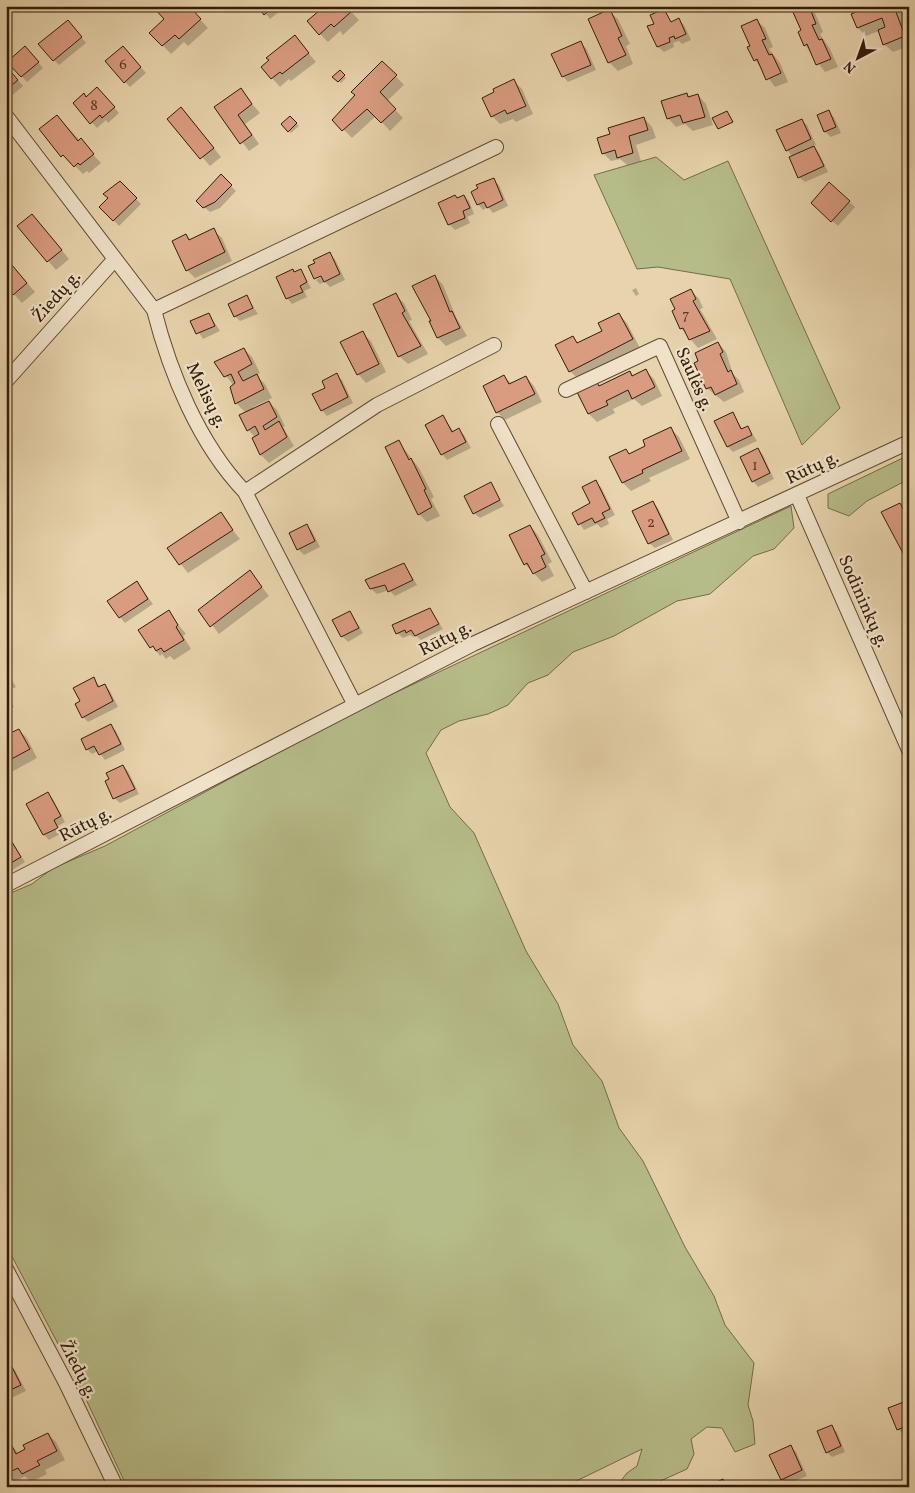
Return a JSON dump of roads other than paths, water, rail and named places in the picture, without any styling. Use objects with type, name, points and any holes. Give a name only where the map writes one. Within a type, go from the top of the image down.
[{"type":"street","name":"Melisų g.","points":[[6,116],[154,310],[161,339],[178,387],[207,439],[244,492],[355,705]]},
{"type":"street","points":[[154,310],[496,147]]},
{"type":"street","name":"Žiedų g.","points":[[6,381],[115,259]]},
{"type":"street","points":[[244,492],[377,405],[494,345]]},
{"type":"street","name":"Saulės g.","points":[[566,390],[660,346],[739,522]]},
{"type":"street","points":[[498,424],[586,592]]},
{"type":"street","name":"Rūtų g.","points":[[6,885],[472,644],[909,442]]},
{"type":"street","name":"Sodininkų g.","points":[[797,495],[909,750]]},
{"type":"street","name":"Žiedų g.","points":[[6,1268],[66,1383],[116,1487]]}]
